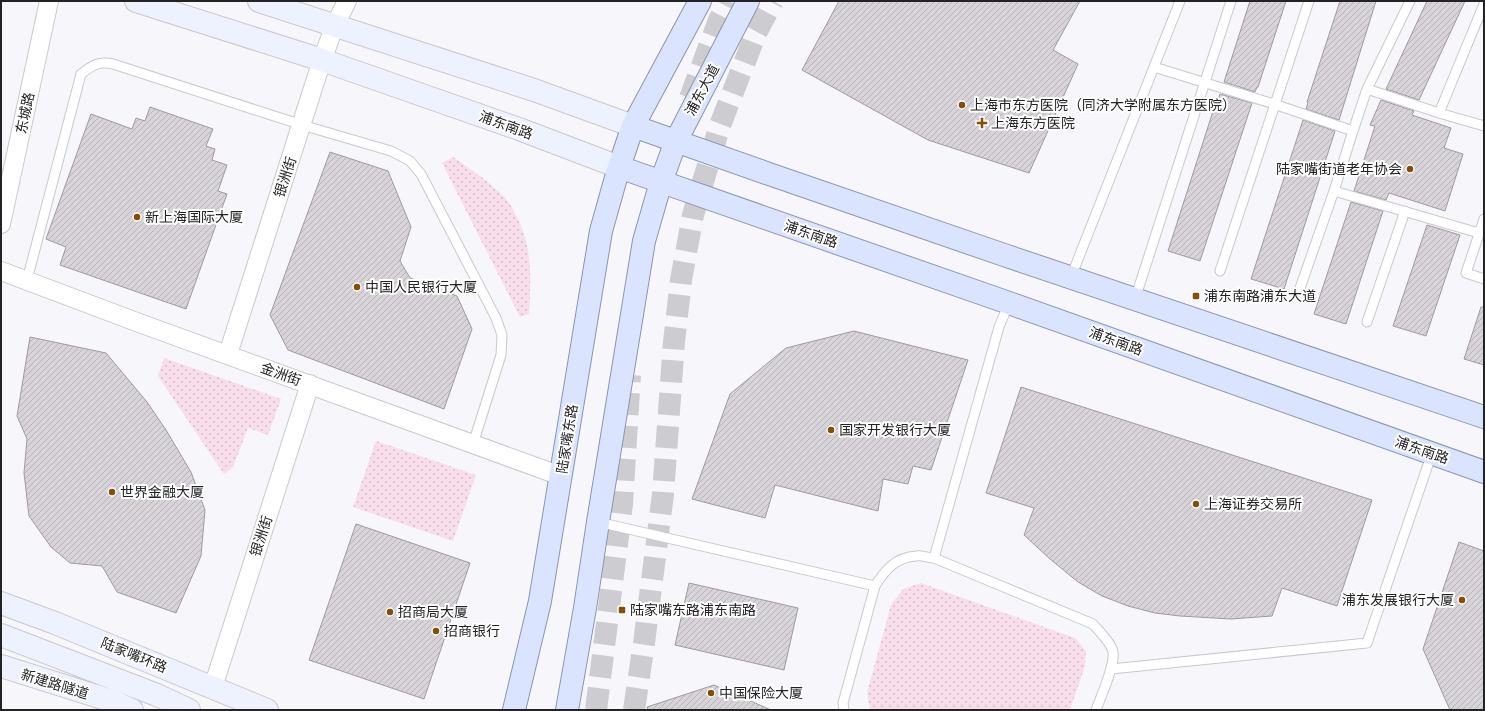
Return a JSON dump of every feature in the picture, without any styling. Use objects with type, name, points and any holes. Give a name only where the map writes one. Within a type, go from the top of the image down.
[{"type":"main road","name":"浦东南路","points":[[136,1],[322,60],[519,129],[661,182],[1009,303],[1484,472]]},
{"type":"main road","points":[[258,1],[534,90],[802,186],[1484,417]]},
{"type":"main road","points":[[619,167],[634,126],[700,1]]},
{"type":"main road","name":"浦东大道","points":[[661,182],[676,140],[748,1]]},
{"type":"main road","name":"陆家嘴东路","points":[[514,710],[540,601],[602,231],[619,167]]},
{"type":"main road","points":[[568,710],[586,608],[598,522],[644,241],[661,182]]},
{"type":"main road","name":"陆家嘴环路","points":[[1,603],[55,623],[267,710]]},
{"type":"main road","name":"陆家嘴环路","points":[[1,635],[157,695],[189,710]]},
{"type":"main road","name":"新建路隧道","points":[[1,666],[112,702],[132,710]]},
{"type":"main road","points":[[1,679],[90,710]]},
{"type":"street","name":"东城路","points":[[1,224],[49,1]]},
{"type":"street","name":"银洲街","points":[[228,354],[322,60],[335,25],[347,1]]},
{"type":"street","name":"金洲街","points":[[1,270],[561,476]]},
{"type":"street","name":"银洲街","points":[[213,687],[310,384]]},
{"type":"lane","points":[[1071,277],[1180,1]]},
{"type":"lane","points":[[1135,299],[1230,1]]},
{"type":"lane","points":[[1220,270],[1309,1]]},
{"type":"lane","points":[[1299,291],[1334,191],[1367,89],[1410,1]]},
{"type":"lane","points":[[1439,113],[1484,4]]},
{"type":"lane","points":[[27,280],[77,86],[81,74],[91,66],[103,62],[113,64],[302,125],[391,151],[410,160],[421,174],[496,318],[502,335],[500,355],[473,444]]},
{"type":"lane","points":[[1154,67],[1274,104],[1353,131]]},
{"type":"lane","points":[[1367,89],[1484,126]]},
{"type":"lane","points":[[1334,191],[1479,233]]},
{"type":"lane","points":[[1367,322],[1405,211]]},
{"type":"lane","points":[[1484,218],[1466,273],[1484,279]]},
{"type":"lane","points":[[934,558],[999,327],[1009,303]]},
{"type":"lane","points":[[1111,669],[1367,643],[1432,453]]},
{"type":"lane","points":[[598,522],[875,586]]},
{"type":"lane","points":[[844,710],[843,703],[875,586],[884,571],[897,560],[916,556],[934,558],[1093,624],[1103,635],[1113,652],[1111,669],[1096,710]]},
{"type":"shaded area","points":[[453,157],[481,176],[507,200],[520,224],[528,249],[530,275],[529,314],[520,317],[442,163]]},
{"type":"shaded area","points":[[164,358],[281,399],[268,435],[248,428],[233,467],[224,474],[158,376]]},
{"type":"shaded area","points":[[376,441],[476,475],[453,541],[353,507]]},
{"type":"shaded area","points":[[921,583],[1075,638],[1086,651],[1085,666],[1070,710],[870,710],[867,693],[891,605],[903,589]]},
{"type":"building","name":"上海市东方医院（同济大学附属东方医院）","points":[[839,1],[1080,1],[1053,50],[1078,64],[1029,173],[928,140],[802,70]]},
{"type":"building","points":[[1250,1],[1286,1],[1258,87],[1255,92],[1224,82]]},
{"type":"building","points":[[1340,1],[1376,1],[1339,120],[1306,109]]},
{"type":"building","points":[[1427,1],[1465,1],[1419,100],[1386,89]]},
{"type":"building","points":[[1220,94],[1252,103],[1200,261],[1168,251],[1216,102],[1217,103]]},
{"type":"building","name":"陆家嘴街道老年协会","points":[[1381,100],[1414,111],[1412,115],[1451,128],[1444,148],[1463,154],[1445,211],[1389,193],[1386,200],[1354,191],[1375,126],[1370,125]]},
{"type":"building","name":"新上海国际大厦","points":[[150,107],[213,129],[206,146],[215,149],[212,160],[227,165],[218,191],[227,194],[186,309],[60,265],[66,247],[46,239],[91,114],[132,129],[136,118],[145,121]]},
{"type":"building","points":[[1303,120],[1335,131],[1284,289],[1251,279]]},
{"type":"building","name":"中国人民银行大厦","points":[[330,152],[388,171],[411,227],[400,261],[410,278],[457,296],[472,329],[444,409],[288,350],[270,315]]},
{"type":"building","points":[[1351,202],[1383,211],[1346,324],[1314,314]]},
{"type":"building","points":[[1427,225],[1460,235],[1426,336],[1393,326]]},
{"type":"building","points":[[1481,307],[1484,307],[1484,365],[1464,359]]},
{"type":"building","name":"国家开发银行大厦","points":[[854,331],[968,360],[931,470],[913,466],[908,484],[883,479],[878,511],[775,485],[765,518],[692,499],[730,394],[786,348]]},
{"type":"building","name":"世界金融大厦","points":[[30,337],[106,353],[147,402],[191,472],[205,510],[201,556],[176,613],[117,592],[102,566],[70,563],[51,547],[29,516],[24,473],[27,439],[17,416]]},
{"type":"building","name":"上海证券交易所","points":[[1021,387],[1372,500],[1337,606],[1282,588],[1272,616],[1231,619],[1180,616],[1155,613],[1128,606],[1102,596],[1078,582],[1024,535],[1034,508],[986,493]]},
{"type":"building","name":"招商局大厦","points":[[356,524],[470,563],[424,699],[309,660]]},
{"type":"building","name":"浦东发展银行大厦","points":[[1459,542],[1484,551],[1484,710],[1450,710],[1423,649]]},
{"type":"building","points":[[689,583],[798,608],[784,670],[675,645]]},
{"type":"building","name":"中国保险大厦","points":[[714,685],[771,710],[648,710],[647,707]]},
{"type":"tunnel","points":[[690,98],[719,20],[729,1]]},
{"type":"tunnel","points":[[634,710],[663,494],[674,342],[681,280],[693,215],[720,125],[756,33],[773,1]]},
{"type":"tunnel","points":[[596,710],[622,504],[630,375]]},
{"type":"place","name":"上海市东方医院（同济大学附属东方医院）","points":[[962,105]]},
{"type":"place","name":"上海东方医院","points":[[982,123]]},
{"type":"place","name":"陆家嘴街道老年协会","points":[[1410,169]]},
{"type":"place","name":"新上海国际大厦","points":[[137,217]]},
{"type":"place","name":"中国人民银行大厦","points":[[357,287]]},
{"type":"place","name":"浦东南路浦东大道","points":[[1196,296]]},
{"type":"place","name":"国家开发银行大厦","points":[[831,430]]},
{"type":"place","name":"世界金融大厦","points":[[112,492]]},
{"type":"place","name":"上海证券交易所","points":[[1196,504]]},
{"type":"place","name":"浦东发展银行大厦","points":[[1462,600]]},
{"type":"place","name":"陆家嘴东路浦东南路","points":[[622,610]]},
{"type":"place","name":"招商局大厦","points":[[390,612]]},
{"type":"place","name":"招商银行","points":[[436,631]]},
{"type":"place","name":"中国保险大厦","points":[[711,693]]}]
